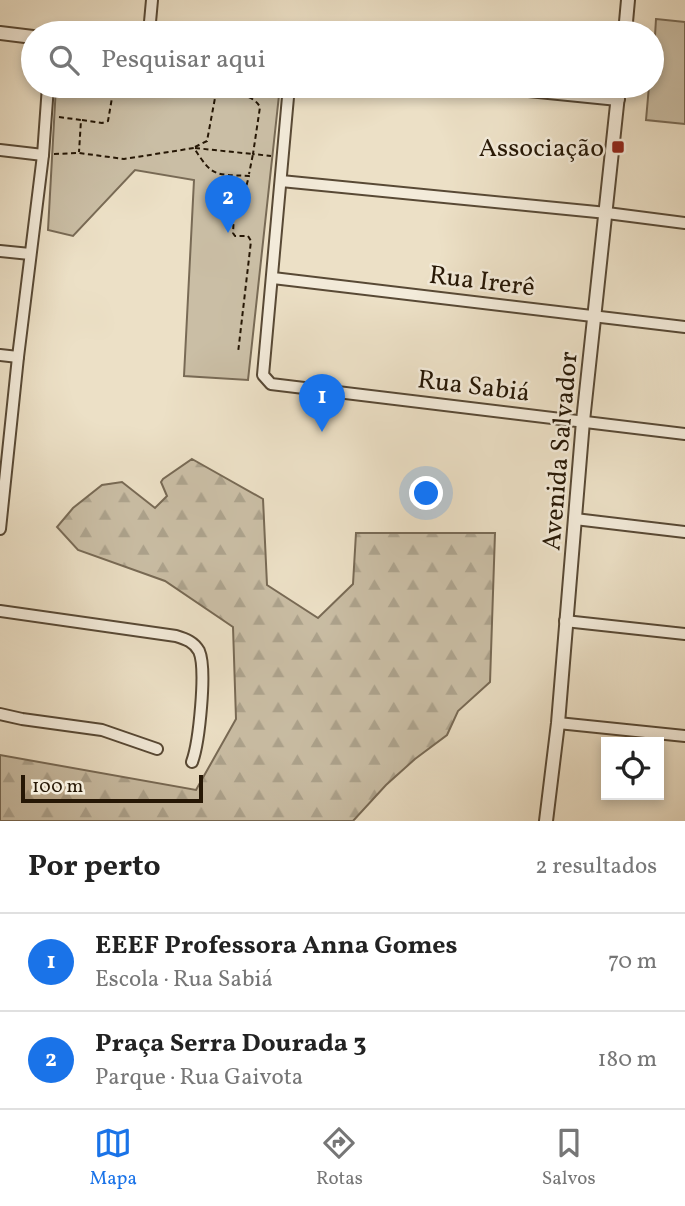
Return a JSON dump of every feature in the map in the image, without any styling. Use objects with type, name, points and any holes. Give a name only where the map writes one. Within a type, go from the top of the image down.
[{"type":"street","points":[[150,21],[152,0]]},
{"type":"street","points":[[626,21],[628,0]]},
{"type":"street","points":[[0,33],[21,36]]},
{"type":"street","points":[[0,529],[4,461],[43,155],[47,98]]},
{"type":"street","points":[[273,278],[288,98]]},
{"type":"street","points":[[608,98],[618,99]]},
{"type":"street","name":"Avenida Salvador","points":[[546,821],[558,723],[583,421],[618,99]]},
{"type":"street","points":[[0,150],[43,155]]},
{"type":"street","points":[[281,181],[685,223]]},
{"type":"street","points":[[0,251],[30,254]]},
{"type":"street","name":"Rua Irerê","points":[[273,278],[685,327]]},
{"type":"street","name":"Rua Sabiá","points":[[273,278],[263,374],[271,384],[685,434]]},
{"type":"street","points":[[0,355],[18,357]]},
{"type":"street","points":[[576,519],[685,532]]},
{"type":"street","points":[[0,611],[176,636],[193,643],[201,658],[201,683],[200,728],[192,762]]},
{"type":"street","points":[[565,621],[685,634]]},
{"type":"street","points":[[0,714],[102,730],[157,749]]},
{"type":"street","points":[[558,723],[685,736]]},
{"type":"path","points":[[46,115],[102,123],[107,121],[112,98]]},
{"type":"path","points":[[194,148],[207,141],[215,98]]},
{"type":"path","points":[[238,354],[251,241],[248,236],[235,236],[233,233],[235,195],[245,191],[260,107],[250,98]]},
{"type":"path","points":[[79,153],[81,120]]},
{"type":"path","points":[[43,155],[79,153],[124,159],[194,148],[283,157]]},
{"type":"path","points":[[194,148],[212,172],[249,176]]},
{"type":"green space","points":[[656,19],[685,22],[685,124],[646,120],[648,98],[664,98],[664,21]]},
{"type":"green space","points":[[55,98],[279,98],[248,380],[184,376],[194,180],[135,170],[73,236],[48,230]]},
{"type":"green space","points":[[192,459],[263,499],[267,585],[318,618],[353,584],[356,533],[495,533],[490,682],[458,711],[447,735],[386,785],[353,821],[0,821],[0,755],[196,790],[236,719],[233,627],[165,581],[78,550],[57,527],[73,508],[102,485],[122,482],[155,508],[167,496],[161,482],[163,479]]},
{"type":"place","name":"Associação","points":[[618,147]]},
{"type":"place","name":"Praça Serra Dourada 3","points":[[228,233]]},
{"type":"place","name":"EEEF Professora Anna Gomes","points":[[322,432]]}]
